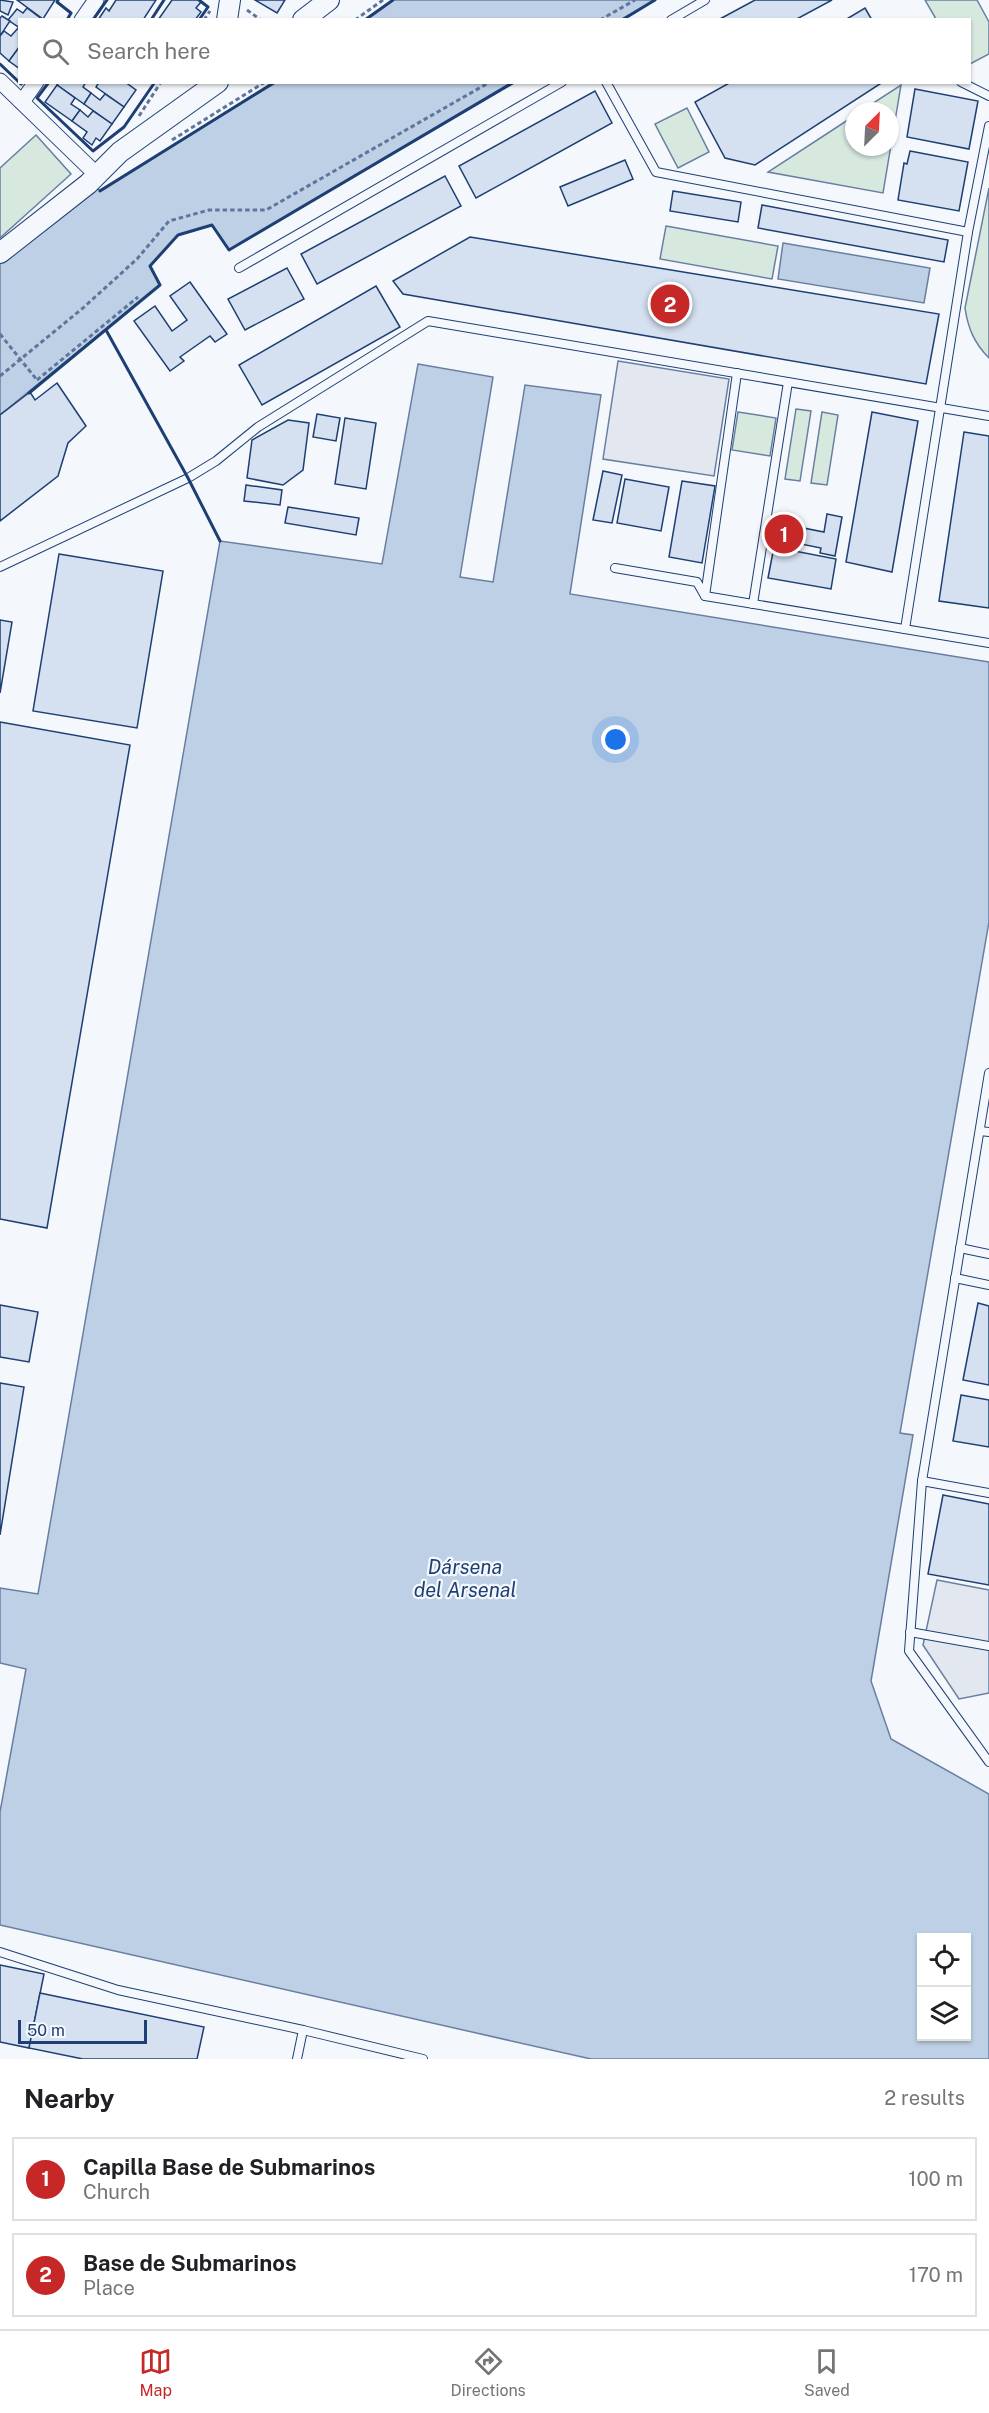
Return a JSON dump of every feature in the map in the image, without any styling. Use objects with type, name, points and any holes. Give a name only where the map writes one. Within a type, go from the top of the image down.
[{"type":"street","points":[[83,18],[96,0]]},
{"type":"street","points":[[306,18],[329,0]]},
{"type":"street","points":[[0,81],[96,175]]},
{"type":"street","points":[[22,102],[35,84]]},
{"type":"street","points":[[0,253],[96,175],[120,152],[215,84]]},
{"type":"lane","points":[[674,18],[705,0]]},
{"type":"lane","points":[[239,268],[559,84]]},
{"type":"lane","points":[[607,84],[656,172],[968,232]]},
{"type":"lane","points":[[965,84],[989,96]]},
{"type":"lane","points":[[905,629],[968,232],[989,126]]},
{"type":"lane","points":[[0,567],[188,478],[216,461],[258,427],[428,321],[989,416]]},
{"type":"lane","points":[[705,596],[736,373]]},
{"type":"lane","points":[[753,604],[788,382]]},
{"type":"lane","points":[[615,568],[697,582],[705,596]]},
{"type":"lane","points":[[705,596],[989,643]]},
{"type":"lane","points":[[989,1073],[922,1481],[909,1651],[989,1762]]},
{"type":"lane","points":[[980,1131],[989,1132]]},
{"type":"lane","points":[[960,1248],[989,1254]]},
{"type":"lane","points":[[955,1278],[989,1285]]},
{"type":"lane","points":[[922,1481],[989,1492]]},
{"type":"lane","points":[[910,1632],[989,1646]]},
{"type":"lane","points":[[0,1952],[118,1990],[303,2030],[423,2059]]},
{"type":"lane","points":[[297,2059],[303,2030]]},
{"type":"path","points":[[358,18],[383,0]]},
{"type":"path","points":[[604,18],[635,0]]},
{"type":"path","points":[[232,9],[256,18]]},
{"type":"path","points":[[170,141],[262,84]]},
{"type":"path","points":[[0,376],[137,259],[169,221],[209,210],[266,210],[486,84]]},
{"type":"path","points":[[0,334],[37,380],[138,297]]},
{"type":"path","points":[[103,326],[106,330]]},
{"type":"shaded area","points":[[925,0],[977,0],[989,22],[989,54],[971,63],[971,18],[935,18]]},
{"type":"shaded area","points":[[901,85],[898,102],[875,102]]},
{"type":"shaded area","points":[[687,108],[709,152],[678,168],[655,124]]},
{"type":"shaded area","points":[[845,122],[845,156],[889,156],[883,193],[768,172]]},
{"type":"shaded area","points":[[36,135],[71,174],[0,238],[0,168]]},
{"type":"shaded area","points":[[989,188],[989,358],[972,335],[965,308]]},
{"type":"shaded area","points":[[666,226],[778,246],[772,279],[660,259]]},
{"type":"shaded area","points":[[618,361],[729,379],[714,476],[603,459]]},
{"type":"shaded area","points":[[796,409],[811,411],[800,481],[785,479]]},
{"type":"shaded area","points":[[738,412],[776,418],[770,456],[732,450]]},
{"type":"shaded area","points":[[822,412],[838,415],[827,485],[811,483]]},
{"type":"shaded area","points":[[937,1580],[989,1590],[989,1693],[959,1699],[923,1645]]},
{"type":"water","points":[[393,0],[655,0],[624,18],[366,18]]},
{"type":"water","points":[[273,84],[512,84],[229,250],[212,225],[178,235],[150,266],[160,285],[0,415],[0,263],[98,189],[100,190]]},
{"type":"water","points":[[783,243],[930,268],[924,303],[778,279]]},
{"type":"water","name":"Dársena del Arsenal","points":[[418,364],[493,377],[460,577],[493,582],[525,385],[601,395],[570,594],[989,662],[989,922],[900,1433],[913,1435],[871,1681],[891,1739],[989,1794],[989,2059],[591,2059],[0,1925],[0,1812],[26,1669],[0,1663],[0,1588],[38,1594],[220,541],[382,564]]},
{"type":"building","points":[[0,0],[13,2],[8,15],[0,11]]},
{"type":"building","points":[[17,0],[55,0],[42,18]]},
{"type":"building","points":[[116,0],[156,0],[144,18],[99,18],[106,8],[109,11]]},
{"type":"building","points":[[172,0],[199,0],[201,2],[196,8],[201,12],[196,18],[159,18]]},
{"type":"building","points":[[255,0],[285,0],[277,13]]},
{"type":"building","points":[[755,0],[832,0],[799,18],[722,18]]},
{"type":"building","points":[[27,8],[40,18],[18,18],[18,27],[8,20],[17,9],[23,13]]},
{"type":"building","points":[[865,8],[871,18],[848,18]]},
{"type":"building","points":[[2,16],[10,21],[0,36],[0,18]]},
{"type":"building","points":[[18,28],[18,49],[9,61],[0,53],[0,36],[4,31],[11,36]]},
{"type":"building","points":[[18,49],[18,68],[9,61]]},
{"type":"building","points":[[85,84],[83,87],[91,93],[84,104],[57,85]]},
{"type":"building","points":[[98,84],[128,84],[136,90],[124,107],[96,87]]},
{"type":"building","points":[[727,84],[880,84],[852,102],[845,102],[845,107],[755,165],[725,158],[695,102]]},
{"type":"building","points":[[57,85],[75,98],[71,104],[80,110],[72,121],[45,102]]},
{"type":"building","points":[[915,89],[978,101],[969,149],[907,137]]},
{"type":"building","points":[[595,91],[612,123],[476,198],[459,166]]},
{"type":"building","points":[[91,93],[100,100],[105,94],[124,107],[112,124],[84,104]]},
{"type":"building","points":[[80,110],[88,117],[93,111],[112,124],[100,141],[96,138],[92,145],[83,138],[87,132],[72,121]]},
{"type":"building","points":[[910,151],[968,162],[959,211],[898,200],[904,163],[907,164]]},
{"type":"building","points":[[625,160],[633,179],[568,206],[560,187]]},
{"type":"building","points":[[445,176],[461,206],[317,284],[301,254]]},
{"type":"building","points":[[673,191],[741,202],[738,222],[670,211]]},
{"type":"building","points":[[762,205],[948,240],[944,262],[758,228]]},
{"type":"building","points":[[470,237],[939,314],[926,384],[403,294],[393,281]]},
{"type":"building","points":[[287,268],[304,299],[245,330],[228,299]]},
{"type":"building","points":[[190,282],[227,334],[215,342],[210,336],[180,357],[184,361],[170,371],[134,321],[155,306],[172,331],[187,320],[170,296]]},
{"type":"building","points":[[376,286],[400,327],[262,405],[239,365]]},
{"type":"building","points":[[57,383],[86,426],[68,443],[58,476],[0,521],[0,415],[30,392],[35,400]]},
{"type":"building","points":[[872,412],[918,421],[892,572],[846,562]]},
{"type":"building","points":[[317,414],[340,418],[336,441],[313,437]]},
{"type":"building","points":[[345,418],[376,423],[366,489],[335,484]]},
{"type":"building","points":[[288,420],[309,423],[303,470],[283,485],[247,478],[252,440]]},
{"type":"building","points":[[964,432],[989,436],[989,608],[939,601]]},
{"type":"building","points":[[603,471],[622,475],[612,523],[593,520]]},
{"type":"building","points":[[625,479],[669,487],[661,531],[617,523]]},
{"type":"building","points":[[682,481],[715,486],[702,563],[669,557]]},
{"type":"building","points":[[246,485],[282,490],[280,505],[244,501]]},
{"type":"building","points":[[288,507],[359,518],[356,535],[285,523]]},
{"type":"building","points":[[827,514],[842,517],[835,556],[820,553],[821,548],[791,542],[793,526],[824,532]]},
{"type":"building","points":[[774,547],[836,559],[831,589],[768,578]]},
{"type":"building","points":[[59,554],[163,571],[137,728],[33,711]]},
{"type":"building","points":[[0,620],[12,622],[0,693]]},
{"type":"building","points":[[0,722],[130,745],[47,1228],[0,1219]]},
{"type":"building","points":[[978,1303],[989,1306],[989,1385],[963,1380]]},
{"type":"building","points":[[0,1305],[38,1312],[29,1362],[0,1357]]},
{"type":"building","points":[[0,1383],[24,1387],[0,1535]]},
{"type":"building","points":[[961,1395],[989,1400],[989,1447],[953,1441]]},
{"type":"building","points":[[943,1495],[989,1504],[989,1585],[928,1574]]},
{"type":"building","points":[[0,1965],[44,1974],[29,2048],[0,2042]]},
{"type":"building","points":[[40,1993],[204,2027],[197,2059],[83,2059],[29,2048]]},
{"type":"wall","points":[[58,0],[57,2],[71,13],[68,18]]},
{"type":"wall","points":[[94,18],[107,0]]},
{"type":"wall","points":[[152,18],[164,0]]},
{"type":"wall","points":[[199,0],[208,7],[200,18]]},
{"type":"wall","points":[[368,18],[393,0]]},
{"type":"wall","points":[[625,18],[655,0]]},
{"type":"wall","points":[[0,64],[18,81]]},
{"type":"wall","points":[[48,84],[37,98],[93,151],[124,127],[154,84]]},
{"type":"wall","points":[[100,191],[272,84]]},
{"type":"wall","points":[[29,393],[160,285],[150,266],[178,235],[212,225],[229,250],[511,84]]},
{"type":"wall","points":[[106,330],[220,541]]},
{"type":"place","name":"Base de Submarinos","points":[[670,304]]},
{"type":"place","name":"Capilla Base de Submarinos","points":[[784,534]]}]
